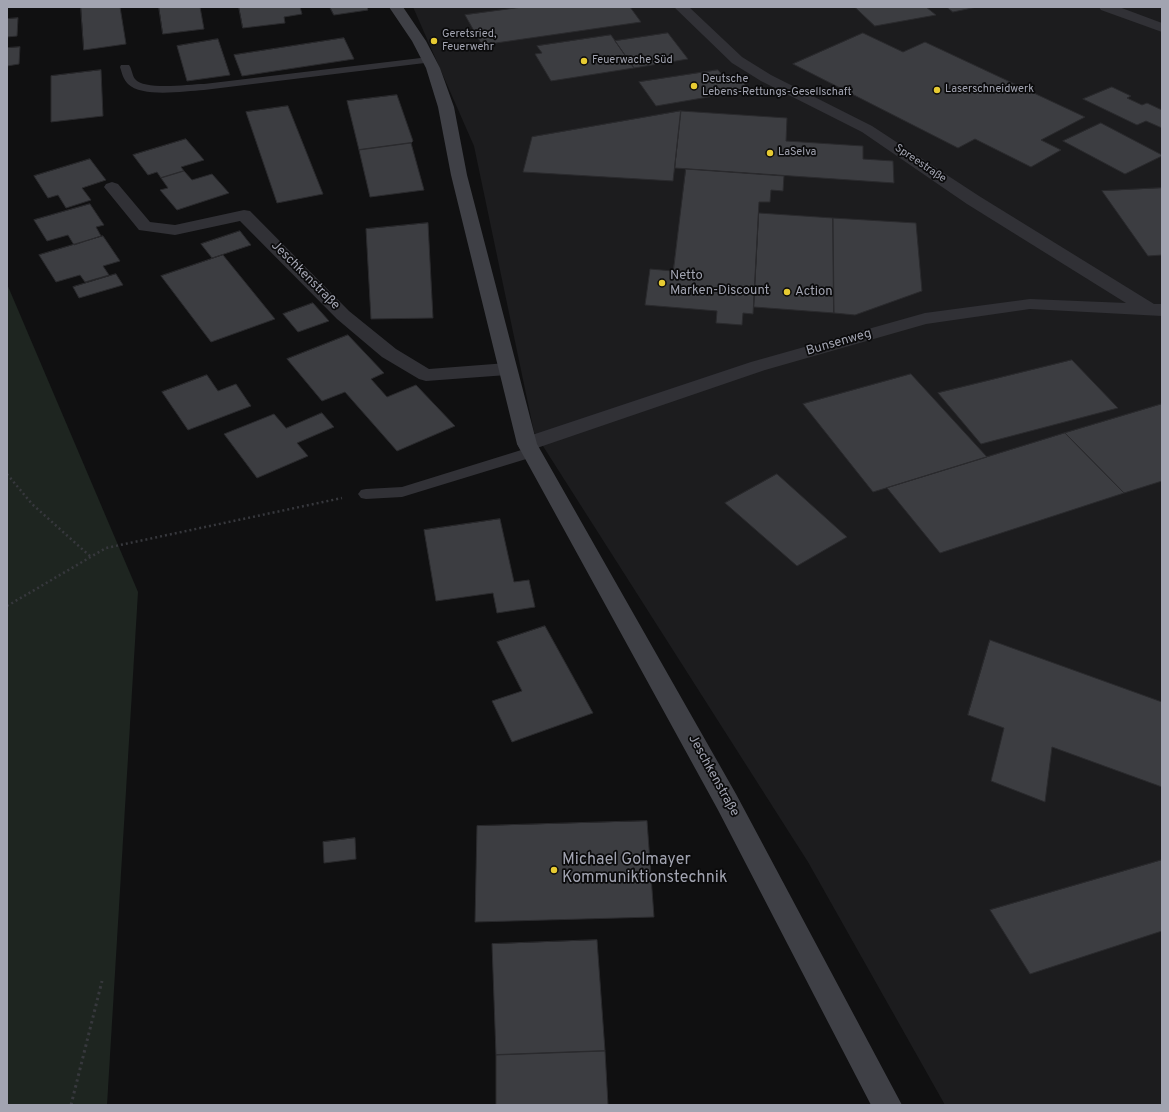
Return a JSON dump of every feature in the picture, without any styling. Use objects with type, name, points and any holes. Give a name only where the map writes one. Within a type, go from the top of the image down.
[{"type":"street","name":"Jeschkenstraße","points":[[396,7],[429,60],[446,107],[460,175],[507,369],[529,448],[727,802],[887,1105]]},
{"type":"street","name":"Spreestraße","points":[[681,7],[737,60],[766,78],[867,129],[973,200],[1158,313]]},
{"type":"street","points":[[1106,7],[1162,28]]},
{"type":"street","name":"Jeschkenstraße","points":[[112,186],[145,226],[175,230],[244,215],[343,315],[389,353],[426,375],[507,369]]},
{"type":"street","name":"Bunsenweg","points":[[529,448],[758,366],[925,319],[1030,304],[1158,313]]},
{"type":"lane","points":[[125,67],[131,82],[138,87],[176,88],[204,87],[429,60]]},
{"type":"lane","points":[[366,494],[402,492],[529,448]]},
{"type":"path","points":[[7,474],[32,504],[91,557]]},
{"type":"path","points":[[7,606],[106,548],[292,507],[366,494]]},
{"type":"path","points":[[71,1105],[102,981]]},
{"type":"shaded area","points":[[413,7],[1162,7],[1162,1105],[945,1105],[808,862],[534,432],[474,146]]},
{"type":"shaded area","points":[[7,284],[138,592],[107,1105],[7,1105]]},
{"type":"building","points":[[81,7],[120,7],[126,44],[84,50]]},
{"type":"building","points":[[159,7],[200,7],[204,29],[163,34]]},
{"type":"building","points":[[239,7],[300,7],[302,14],[284,17],[285,23],[243,28]]},
{"type":"building","points":[[330,7],[367,7],[368,10],[334,15]]},
{"type":"building","points":[[523,7],[630,7],[641,22],[482,45],[465,15]]},
{"type":"building","points":[[855,7],[926,7],[936,15],[875,26]]},
{"type":"building","points":[[947,7],[977,7],[953,12]]},
{"type":"building","points":[[18,18],[17,36],[7,37],[7,19]]},
{"type":"building","points":[[668,33],[688,59],[634,68],[615,41]]},
{"type":"building","name":"Laserschneidwerk","points":[[863,33],[903,52],[925,42],[1085,117],[1041,140],[1061,150],[1031,167],[975,139],[958,148],[793,64]]},
{"type":"building","name":"Feuerwache Süd","points":[[611,35],[634,68],[551,81],[535,54],[542,53],[537,46]]},
{"type":"building","points":[[344,38],[354,59],[242,76],[234,55]]},
{"type":"building","points":[[218,39],[230,75],[187,81],[177,46]]},
{"type":"building","points":[[20,47],[19,64],[7,66],[7,48]]},
{"type":"building","points":[[101,70],[103,116],[51,122],[51,76]]},
{"type":"building","name":"Deutsche Lebens-Rettungs-Gesellschaft","points":[[718,70],[725,78],[738,76],[749,90],[656,106],[639,82]]},
{"type":"building","points":[[1112,87],[1131,96],[1127,98],[1142,105],[1147,103],[1162,110],[1162,128],[1146,121],[1137,125],[1083,99]]},
{"type":"building","points":[[397,95],[413,141],[411,143],[359,150],[347,101]]},
{"type":"building","points":[[288,106],[323,194],[277,203],[246,112]]},
{"type":"building","name":"LaSelva","points":[[681,111],[787,118],[786,141],[863,146],[863,159],[893,161],[894,183],[675,168]]},
{"type":"building","points":[[681,111],[673,181],[523,172],[532,137]]},
{"type":"building","points":[[1101,123],[1162,156],[1125,174],[1063,141]]},
{"type":"building","points":[[186,139],[204,160],[181,167],[184,171],[161,178],[157,172],[148,175],[133,155]]},
{"type":"building","points":[[411,143],[424,190],[370,197],[359,150]]},
{"type":"building","points":[[90,159],[106,180],[82,188],[91,200],[66,208],[58,195],[48,198],[34,176]]},
{"type":"building","points":[[686,169],[784,176],[783,191],[771,190],[770,202],[759,202],[753,314],[743,313],[742,325],[716,323],[717,311],[645,305],[650,269],[673,271]]},
{"type":"building","points":[[184,171],[192,180],[212,174],[229,193],[177,210],[160,190],[168,188],[161,178]]},
{"type":"building","points":[[1162,188],[1162,255],[1148,256],[1102,191]]},
{"type":"building","points":[[90,204],[104,225],[96,227],[101,236],[74,245],[68,235],[47,241],[34,220]]},
{"type":"building","points":[[759,213],[833,218],[834,313],[754,307]]},
{"type":"building","points":[[833,218],[916,223],[922,291],[855,315],[834,313]]},
{"type":"building","points":[[428,223],[433,318],[371,319],[366,229]]},
{"type":"building","points":[[240,231],[251,245],[212,258],[201,244]]},
{"type":"building","points":[[103,236],[120,261],[103,266],[109,275],[85,282],[80,275],[56,282],[39,255]]},
{"type":"building","points":[[223,255],[275,319],[211,342],[161,276]]},
{"type":"building","points":[[116,274],[123,285],[79,298],[73,287]]},
{"type":"building","points":[[313,303],[329,321],[298,332],[283,314]]},
{"type":"building","points":[[348,335],[384,373],[371,379],[387,397],[416,385],[455,426],[397,451],[345,392],[322,401],[287,359]]},
{"type":"building","points":[[1072,360],[1118,408],[981,444],[938,393]]},
{"type":"building","points":[[911,374],[987,457],[873,492],[803,404]]},
{"type":"building","points":[[207,375],[218,391],[236,384],[251,406],[188,430],[162,392]]},
{"type":"building","points":[[1162,404],[1162,481],[1124,493],[1065,433]]},
{"type":"building","points":[[322,413],[334,427],[297,443],[308,456],[257,478],[224,434],[274,414],[286,428]]},
{"type":"building","points":[[1065,433],[1124,493],[940,553],[887,488]]},
{"type":"building","points":[[777,474],[847,537],[797,566],[725,503]]},
{"type":"building","points":[[500,519],[514,582],[529,580],[535,607],[497,613],[493,593],[436,601],[424,530]]},
{"type":"building","points":[[545,626],[593,713],[512,742],[492,701],[522,691],[497,642]]},
{"type":"building","points":[[990,640],[1162,702],[1162,787],[1052,747],[1045,802],[991,781],[1004,728],[968,715]]},
{"type":"building","points":[[647,821],[654,917],[475,922],[477,826]]},
{"type":"building","points":[[355,838],[356,859],[324,863],[323,842]]},
{"type":"building","points":[[1162,860],[1162,931],[1030,974],[990,910]]},
{"type":"building","points":[[597,940],[605,1051],[496,1055],[492,944]]},
{"type":"building","points":[[605,1051],[608,1105],[496,1105],[496,1055]]},
{"type":"place","name":"Geretsried, Feuerwehr","points":[[434,41]]},
{"type":"place","name":"Feuerwache Süd","points":[[584,61]]},
{"type":"place","name":"Deutsche Lebens-Rettungs-Gesellschaft","points":[[694,86]]},
{"type":"place","name":"Laserschneidwerk","points":[[937,90]]},
{"type":"place","name":"LaSelva","points":[[770,153]]},
{"type":"place","name":"Netto Marken-Discount","points":[[662,283]]},
{"type":"place","name":"Action","points":[[787,292]]},
{"type":"place","name":"Michael Golmayer Kommuniktionstechnik","points":[[554,870]]}]
